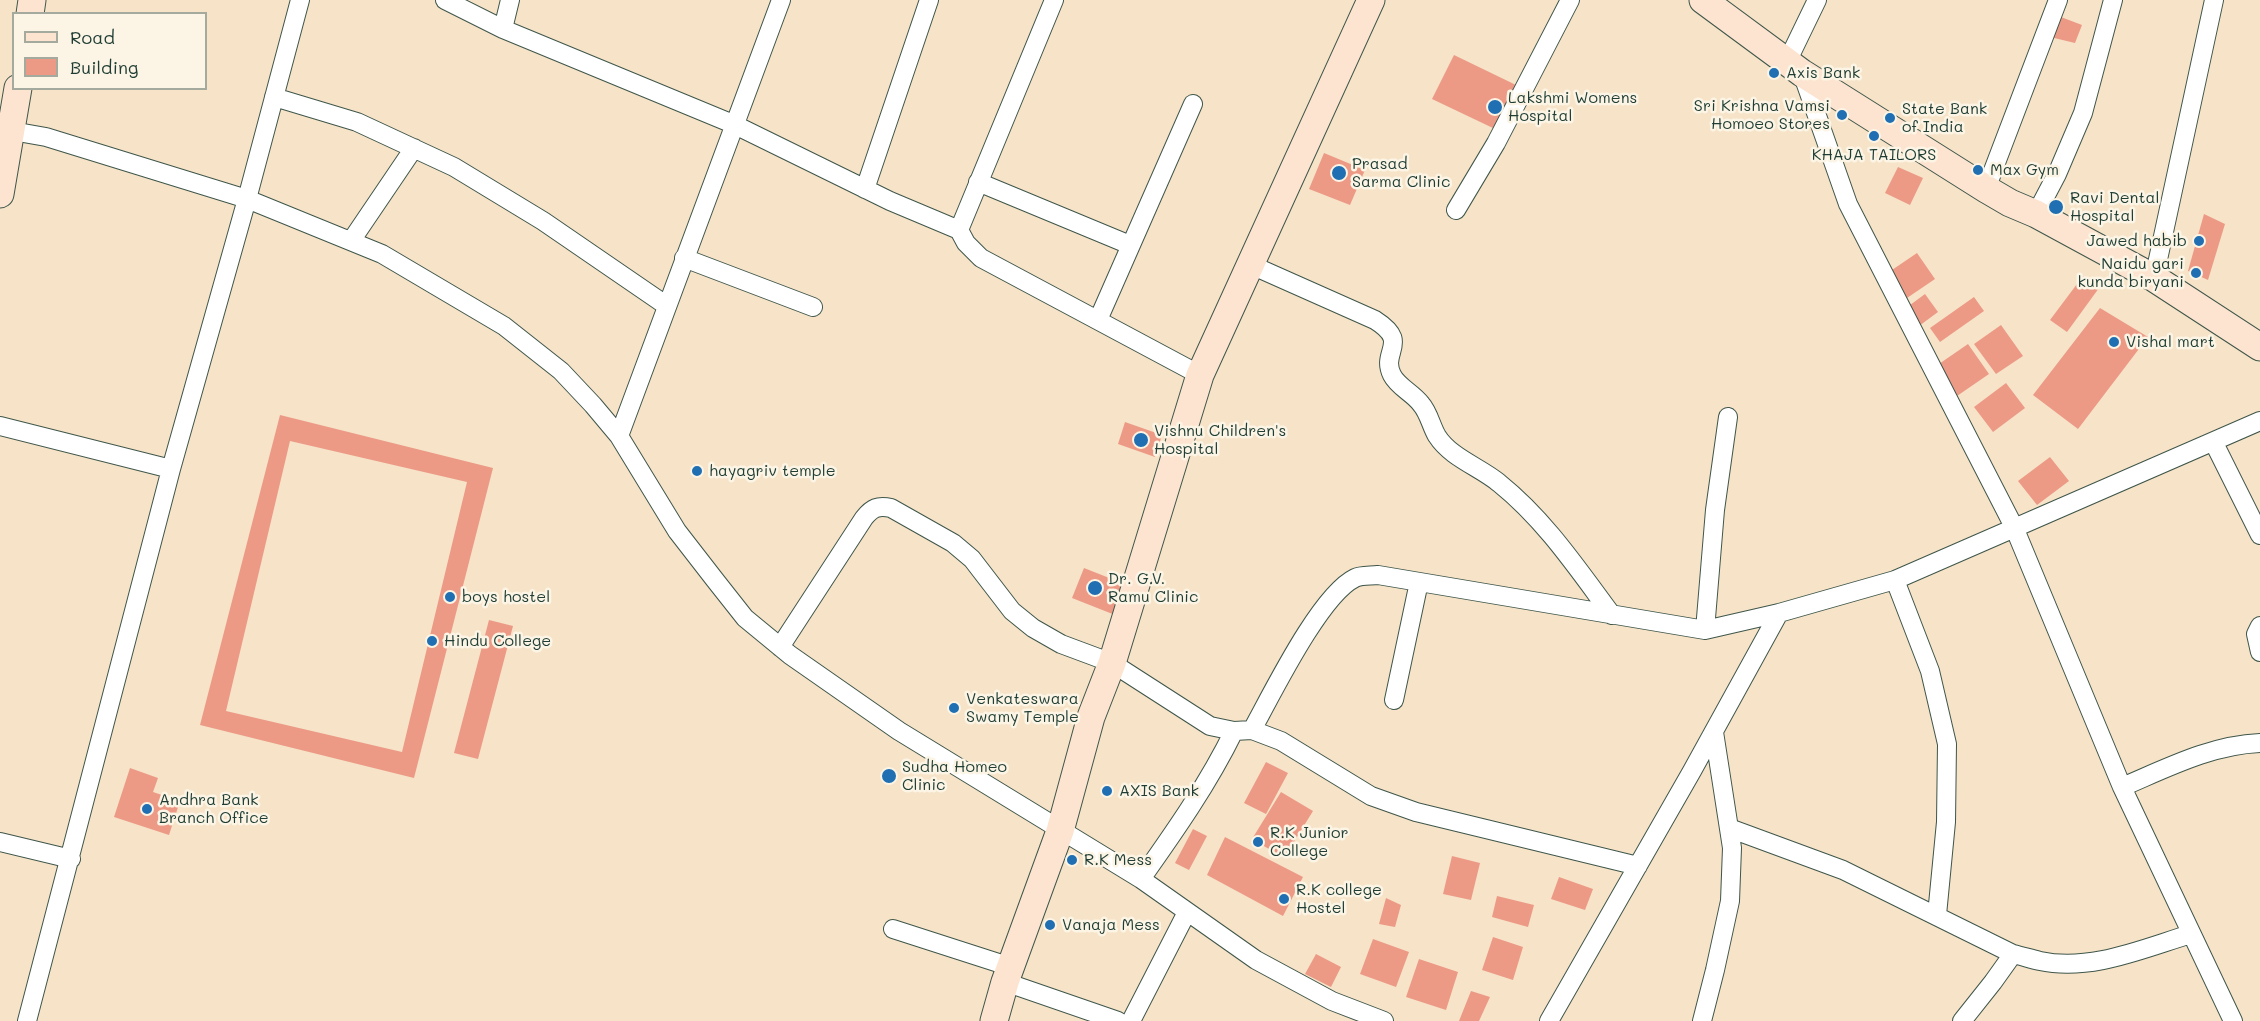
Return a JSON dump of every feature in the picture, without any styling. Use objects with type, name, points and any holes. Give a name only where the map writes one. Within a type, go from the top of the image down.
[{"type":"street","points":[[27,1021],[171,469],[300,0]]},
{"type":"street","points":[[445,0],[503,28],[733,124],[865,189],[959,230],[966,243],[981,258],[1200,375]]},
{"type":"street","points":[[503,28],[510,0]]},
{"type":"street","points":[[618,436],[781,0]]},
{"type":"street","points":[[865,189],[929,0]]},
{"type":"street","points":[[959,230],[1054,0]]},
{"type":"street","points":[[994,1021],[1008,974],[1060,831],[1091,717],[1112,663],[1200,375],[1371,0]]},
{"type":"street","points":[[1456,210],[1496,144],[1570,0]]},
{"type":"street","points":[[1703,0],[1795,67],[1986,189],[2154,278],[2260,347]]},
{"type":"street","points":[[1817,0],[1795,67],[1848,204],[2014,527],[2122,787],[2233,1021]]},
{"type":"street","points":[[1986,189],[2058,0]]},
{"type":"street","points":[[2036,214],[2057,174],[2083,113],[2113,0]]},
{"type":"street","points":[[2154,278],[2214,0]]},
{"type":"street","points":[[0,194],[30,134],[19,90]]},
{"type":"street","points":[[274,97],[357,122],[454,167],[543,221],[667,306]]},
{"type":"street","points":[[1098,320],[1193,104]]},
{"type":"street","points":[[30,134],[247,199],[382,254],[504,326],[561,371],[618,436],[677,531],[745,618],[780,647],[899,731],[1141,879],[1256,960],[1332,1001],[1375,1019]]},
{"type":"street","points":[[351,242],[414,148]]},
{"type":"street","points":[[978,182],[1130,245]]},
{"type":"street","points":[[684,258],[813,307]]},
{"type":"street","points":[[1249,264],[1389,328],[1393,339],[1390,369],[1392,376],[1421,404],[1437,437],[1451,451],[1498,482],[1553,535],[1612,615]]},
{"type":"street","points":[[1705,630],[1715,510],[1728,417]]},
{"type":"street","points":[[1141,879],[1182,822],[1318,614],[1338,591],[1356,577],[1378,575],[1705,630],[1779,613],[1895,580],[2260,421]]},
{"type":"street","points":[[1,426],[171,469]]},
{"type":"street","points":[[2214,443],[2260,535]]},
{"type":"street","points":[[780,647],[864,518],[872,509],[881,506],[891,508],[953,543],[972,559],[1012,611],[1033,628],[1061,644],[1112,663],[1210,726],[1243,730],[1281,741],[1371,796],[1427,815],[1638,866]]},
{"type":"street","points":[[1895,580],[1930,671],[1947,744],[1946,822],[1937,915]]},
{"type":"street","points":[[1394,700],[1419,582]]},
{"type":"street","points":[[1549,1021],[1714,732],[1779,613]]},
{"type":"street","points":[[2260,626],[2256,634],[2260,652]]},
{"type":"street","points":[[1702,1021],[1716,970],[1730,901],[1732,848],[1714,732]]},
{"type":"street","points":[[2122,787],[2201,754],[2231,745],[2260,743]]},
{"type":"street","points":[[1729,828],[1843,870],[2013,954],[2041,962],[2106,960],[2192,934]]},
{"type":"street","points":[[0,842],[71,859]]},
{"type":"street","points":[[1131,1021],[1187,912]]},
{"type":"street","points":[[893,929],[1008,974],[1118,1021]]},
{"type":"street","points":[[1962,1021],[2013,954]]},
{"type":"building","points":[[2053,14],[2082,25],[2075,43],[2050,37]]},
{"type":"building","points":[[1454,55],[1516,85],[1495,129],[1432,99]]},
{"type":"building","points":[[1324,153],[1365,170],[1350,205],[1309,189]]},
{"type":"building","points":[[1898,167],[1923,178],[1910,205],[1885,193]]},
{"type":"building","points":[[2204,214],[2225,224],[2208,280],[2188,271]]},
{"type":"building","points":[[1917,253],[1935,279],[1907,298],[1889,272]]},
{"type":"building","points":[[2083,276],[2099,288],[2067,332],[2050,320]]},
{"type":"building","points":[[1925,294],[1938,312],[1919,326],[1906,308]]},
{"type":"building","points":[[1974,297],[1984,311],[1940,342],[1930,328]]},
{"type":"building","points":[[2100,308],[2148,337],[2078,429],[2033,395]]},
{"type":"building","points":[[2001,325],[2023,356],[1996,374],[1974,344]]},
{"type":"building","points":[[1968,344],[1989,374],[1957,396],[1936,366]]},
{"type":"building","points":[[2006,383],[2025,408],[1993,432],[1974,407]]},
{"type":"building","name":"boys hostel","points":[[280,415],[493,468],[414,778],[200,725]],"holes":[[[290,441],[467,482],[402,752],[226,711]]]},
{"type":"building","points":[[1125,422],[1162,435],[1155,457],[1118,444]]},
{"type":"building","points":[[2050,457],[2069,481],[2037,505],[2018,481]]},
{"type":"building","points":[[1084,568],[1127,585],[1115,615],[1072,598]]},
{"type":"building","points":[[489,620],[513,626],[478,759],[454,753]]},
{"type":"building","points":[[1266,762],[1288,773],[1266,814],[1244,803]]},
{"type":"building","name":"Andhra Bank Branch Office","points":[[130,768],[158,778],[153,792],[180,801],[169,835],[114,817]]},
{"type":"building","points":[[1281,792],[1313,811],[1284,858],[1252,839]]},
{"type":"building","points":[[1193,829],[1207,836],[1189,870],[1175,863]]},
{"type":"building","points":[[1225,837],[1303,877],[1283,916],[1207,875]]},
{"type":"building","points":[[1452,856],[1480,863],[1471,900],[1443,894]]},
{"type":"building","points":[[1559,877],[1593,889],[1585,910],[1551,899]]},
{"type":"building","points":[[1497,896],[1534,905],[1528,927],[1492,917]]},
{"type":"building","points":[[1386,898],[1401,905],[1395,927],[1379,924]]},
{"type":"building","points":[[1493,937],[1523,947],[1513,980],[1482,970]]},
{"type":"building","points":[[1373,939],[1409,952],[1396,987],[1360,974]]},
{"type":"building","points":[[1316,954],[1341,967],[1331,987],[1305,974]]},
{"type":"building","points":[[1419,959],[1458,972],[1446,1010],[1406,997]]},
{"type":"building","points":[[1471,991],[1490,997],[1479,1021],[1459,1021]]},
{"type":"place","name":"Axis Bank","points":[[1774,73]]},
{"type":"place","name":"Lakshmi Womens Hospital","points":[[1495,107]]},
{"type":"place","name":"Sri Krishna Vamsi Homoeo Stores","points":[[1842,115]]},
{"type":"place","name":"State Bank of India","points":[[1890,118]]},
{"type":"place","name":"KHAJA TAILORS","points":[[1874,136]]},
{"type":"place","name":"Max Gym","points":[[1978,170]]},
{"type":"place","name":"Prasad Sarma Clinic","points":[[1339,173]]},
{"type":"place","name":"Ravi Dental Hospital","points":[[2056,207]]},
{"type":"place","name":"Jawed habib","points":[[2199,241]]},
{"type":"place","name":"Naidu gari kunda biryani","points":[[2196,273]]},
{"type":"place","name":"Vishal mart","points":[[2114,342]]},
{"type":"place","name":"Vishnu Children's Hospital","points":[[1141,440]]},
{"type":"place","name":"hayagriv temple","points":[[697,471]]},
{"type":"place","name":"Dr. G.V. Ramu Clinic","points":[[1095,588]]},
{"type":"place","name":"boys hostel","points":[[450,597]]},
{"type":"place","name":"Hindu College","points":[[432,641]]},
{"type":"place","name":"Venkateswara Swamy Temple","points":[[954,708]]},
{"type":"place","name":"Sudha Homeo Clinic","points":[[889,776]]},
{"type":"place","name":"AXIS Bank","points":[[1107,791]]},
{"type":"place","name":"Andhra Bank Branch Office","points":[[147,809]]},
{"type":"place","name":"R.K Junior College","points":[[1258,842]]},
{"type":"place","name":"R.K Mess","points":[[1072,860]]},
{"type":"place","name":"R.K college Hostel","points":[[1284,899]]},
{"type":"place","name":"Vanaja Mess","points":[[1050,925]]}]
